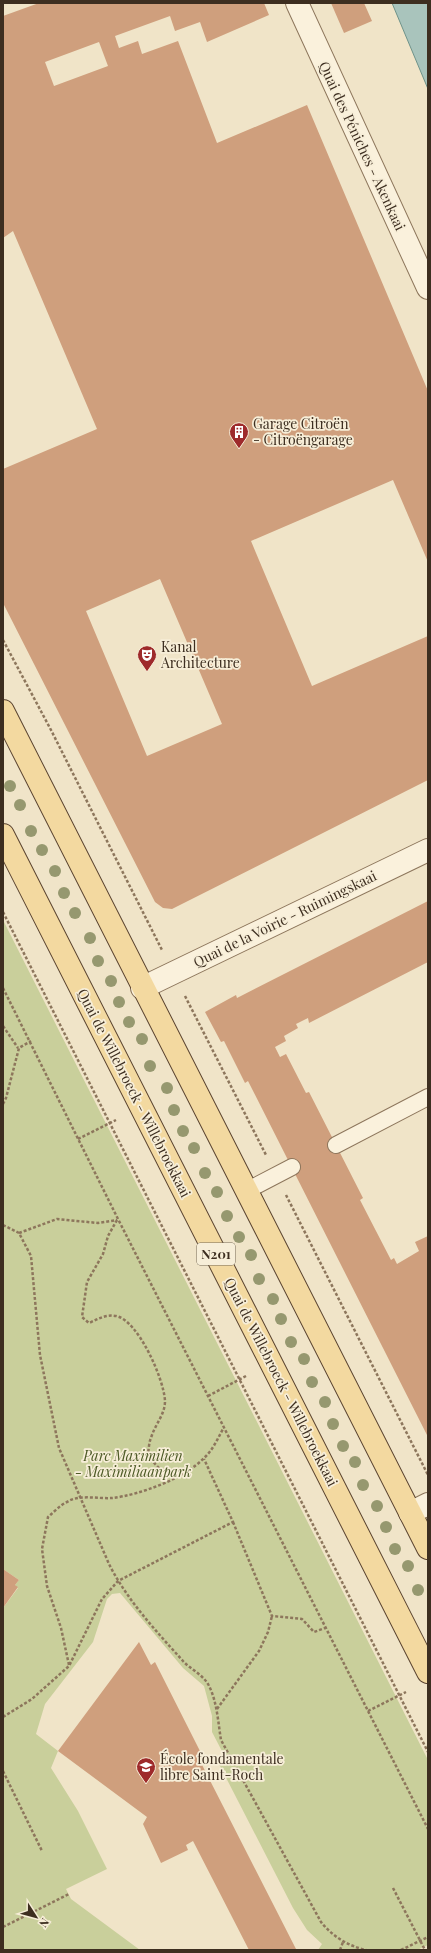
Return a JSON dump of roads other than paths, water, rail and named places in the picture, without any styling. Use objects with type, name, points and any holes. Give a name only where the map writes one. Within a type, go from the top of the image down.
[{"type":"main road","points":[[3,711],[246,1191],[419,1508],[428,1548]]},
{"type":"main road","name":"Quai de Willebroeck - Willebroekkaai","points":[[3,835],[428,1672]]},
{"type":"street","name":"Quai des Péniches - Akenkaai","points":[[297,3],[428,288]]},
{"type":"street","name":"Quai de la Voirie - Ruimingskaai","points":[[142,988],[428,850]]},
{"type":"lane","points":[[336,1145],[428,1097]]},
{"type":"lane","points":[[246,1191],[292,1168]]},
{"type":"water","points":[[392,3],[428,3],[428,89]]},
{"type":"place","name":"Garage Citroën - Citroëngarage","points":[[239,449]]},
{"type":"place","name":"Kanal Architecture","points":[[147,672]]},
{"type":"place","name":"École fondamentale libre Saint-Roch","points":[[146,1784]]},
{"type":"park label","name":"Parc Maximilien - Maximiliaanpark","points":[[133,1464]]}]
